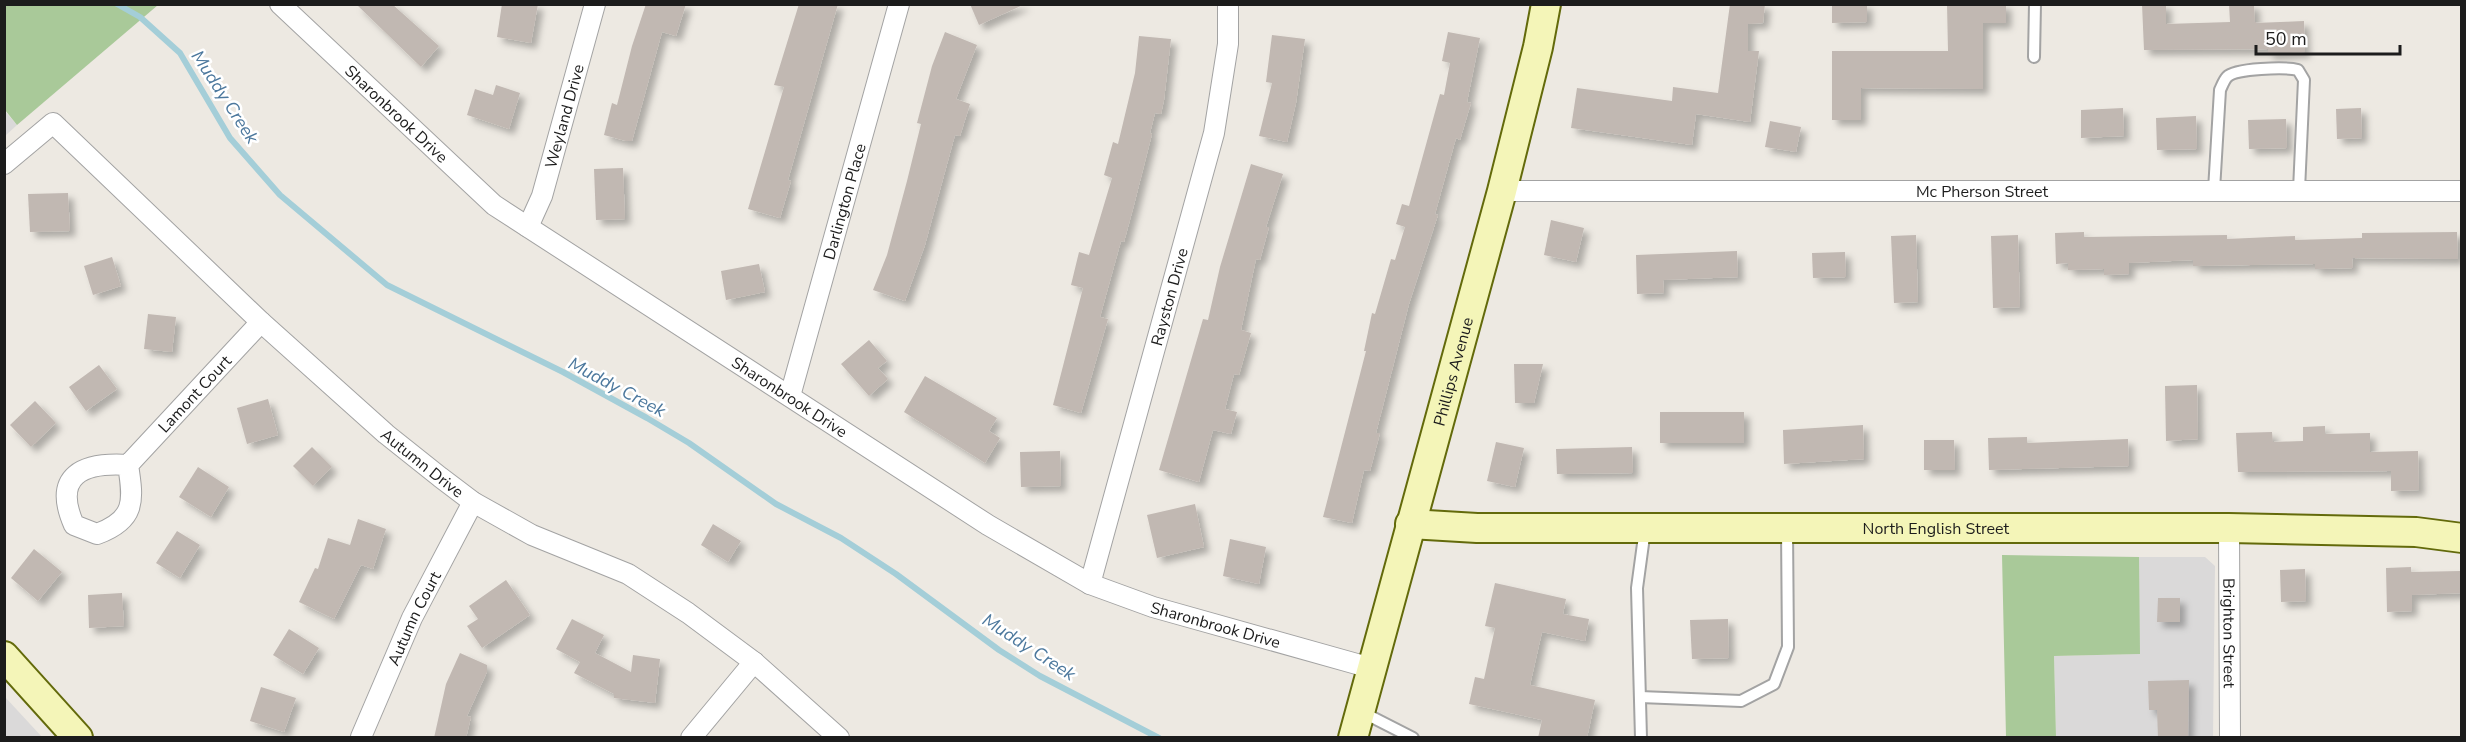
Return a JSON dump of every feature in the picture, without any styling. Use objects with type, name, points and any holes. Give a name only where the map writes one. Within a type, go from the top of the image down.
[{"type":"street","name":"Sharonbrook Drive","points":[[280,4],[494,205],[988,525],[1090,584],[1153,607],[1371,668]]},
{"type":"street","name":"Weyland Drive","points":[[528,227],[542,196],[595,4]]},
{"type":"street","name":"Darlington Place","points":[[790,396],[899,4]]},
{"type":"street","name":"Rayston Drive","points":[[1090,584],[1214,133],[1228,44],[1228,4]]},
{"type":"street","name":"Phillips Avenue","points":[[1356,724],[1502,191],[1538,47],[1546,4]]},
{"type":"street","name":"Autumn Drive","points":[[4,164],[52,123],[261,322],[386,434],[473,502],[532,535],[628,574],[688,613],[754,662],[839,738]]},
{"type":"street","name":"Mc Pherson Street","points":[[1502,191],[2462,191]]},
{"type":"street","name":"Lamont Court","points":[[128,465],[261,322]]},
{"type":"street","name":"Autumn Court","points":[[354,738],[363,737],[412,618],[473,502]]},
{"type":"street","name":"North English Street","points":[[1410,525],[1477,528],[2229,528],[2416,531],[2462,538]]},
{"type":"street","name":"Brighton Street","points":[[2229,528],[2230,738]]},
{"type":"street","points":[[4,656],[78,738]]},
{"type":"street","points":[[691,738],[754,662]]},
{"type":"lane","points":[[2034,57],[2035,4]]},
{"type":"lane","points":[[2214,190],[2220,90],[2227,76],[2235,72],[2286,67],[2298,70],[2304,80],[2299,190]]},
{"type":"lane","points":[[1641,738],[1637,588],[1645,528]]},
{"type":"lane","points":[[1640,697],[1741,701],[1774,684],[1788,647],[1787,529]]},
{"type":"lane","points":[[1356,724],[1413,738]]},
{"type":"shaded area","points":[[4,110],[17,125],[5,136],[4,136]]},
{"type":"shaded area","points":[[2139,557],[2205,557],[2215,566],[2213,737],[2056,737],[2054,656],[2139,654]]},
{"type":"shaded area","points":[[5,697],[42,737],[5,737]]},
{"type":"green space","points":[[4,5],[158,5],[17,125],[5,110]]},
{"type":"green space","points":[[2002,555],[2139,557],[2140,654],[2054,656],[2056,737],[2006,737]]},
{"type":"building","points":[[356,4],[392,4],[439,46],[421,67]]},
{"type":"building","points":[[502,4],[538,4],[531,43],[497,37]]},
{"type":"building","points":[[646,4],[686,4],[676,36],[662,32],[632,141],[626,141],[604,135],[612,103],[617,105],[632,46]]},
{"type":"building","points":[[799,4],[838,4],[788,180],[791,181],[780,218],[748,209],[784,87],[774,85]]},
{"type":"building","points":[[970,4],[1025,4],[979,25]]},
{"type":"building","points":[[1730,4],[1765,4],[1763,23],[1748,24],[1748,51],[1759,51],[1750,122],[1696,114],[1692,145],[1571,128],[1577,88],[1672,101],[1673,87],[1718,93]]},
{"type":"building","points":[[1832,4],[1867,4],[1867,22],[1832,23]]},
{"type":"building","points":[[1947,4],[2006,4],[2006,23],[1983,23],[1983,89],[1861,88],[1861,120],[1832,120],[1832,51],[1948,51]]},
{"type":"building","points":[[2142,4],[2166,4],[2166,24],[2230,22],[2229,4],[2254,4],[2255,23],[2304,21],[2305,52],[2268,54],[2268,49],[2144,50]]},
{"type":"building","points":[[945,32],[977,45],[956,99],[970,104],[960,136],[955,135],[925,245],[905,301],[873,290],[887,255],[921,124],[917,123],[932,66]]},
{"type":"building","points":[[1448,32],[1480,38],[1467,102],[1471,103],[1460,140],[1456,138],[1435,214],[1438,215],[1409,304],[1376,433],[1380,433],[1370,471],[1364,470],[1352,523],[1323,517],[1366,351],[1364,351],[1372,313],[1375,314],[1391,259],[1395,260],[1405,227],[1396,224],[1402,204],[1409,206],[1440,94],[1444,95],[1450,63],[1442,61]]},
{"type":"building","points":[[1272,35],[1305,39],[1296,103],[1287,142],[1259,136],[1272,83],[1266,82]]},
{"type":"building","points":[[1139,36],[1171,39],[1164,100],[1161,114],[1155,113],[1134,205],[1124,242],[1121,241],[1100,317],[1108,319],[1081,413],[1053,405],[1083,288],[1071,285],[1079,252],[1089,255],[1112,178],[1104,175],[1113,142],[1118,144],[1135,73]]},
{"type":"building","points":[[496,85],[520,93],[509,129],[467,115],[475,89],[493,95]]},
{"type":"building","points":[[2123,108],[2124,136],[2081,138],[2081,110]]},
{"type":"building","points":[[2361,108],[2362,138],[2337,139],[2336,109]]},
{"type":"building","points":[[2196,116],[2197,149],[2157,150],[2156,118]]},
{"type":"building","points":[[2286,119],[2287,148],[2249,149],[2248,120]]},
{"type":"building","points":[[1770,121],[1801,127],[1796,152],[1765,147]]},
{"type":"building","points":[[1251,164],[1283,174],[1266,227],[1269,227],[1260,260],[1256,259],[1241,330],[1251,333],[1239,375],[1234,374],[1225,409],[1237,412],[1231,434],[1213,430],[1199,482],[1159,470],[1203,319],[1208,320],[1220,267]]},
{"type":"building","points":[[623,168],[625,219],[596,220],[594,169]]},
{"type":"building","points":[[68,193],[70,231],[30,232],[28,194]]},
{"type":"building","points":[[1551,220],[1584,228],[1576,262],[1544,255]]},
{"type":"building","points":[[2084,232],[2084,237],[2227,235],[2227,239],[2295,236],[2295,240],[2362,238],[2362,233],[2457,232],[2458,259],[2352,258],[2353,268],[2315,269],[2315,264],[2193,266],[2193,260],[2129,263],[2129,274],[2104,275],[2104,269],[2068,270],[2068,263],[2056,264],[2055,233]]},
{"type":"building","points":[[1916,235],[1918,302],[1894,303],[1891,236]]},
{"type":"building","points":[[2018,235],[2020,307],[1993,308],[1991,236]]},
{"type":"building","points":[[1737,251],[1738,277],[1663,280],[1664,293],[1637,294],[1636,255]]},
{"type":"building","points":[[1845,252],[1846,277],[1813,278],[1812,253]]},
{"type":"building","points":[[112,257],[121,286],[93,295],[84,266]]},
{"type":"building","points":[[759,264],[765,292],[726,300],[721,271]]},
{"type":"building","points":[[148,314],[176,317],[172,352],[144,349]]},
{"type":"building","points":[[869,340],[887,361],[878,368],[888,379],[869,396],[841,364]]},
{"type":"building","points":[[1514,364],[1543,364],[1534,403],[1515,403]]},
{"type":"building","points":[[99,365],[117,389],[86,411],[69,387]]},
{"type":"building","points":[[925,376],[997,418],[989,431],[1000,438],[985,463],[904,412]]},
{"type":"building","points":[[2197,385],[2198,439],[2166,441],[2165,386]]},
{"type":"building","points":[[268,399],[278,435],[247,444],[237,408]]},
{"type":"building","points":[[35,401],[56,423],[31,447],[10,425]]},
{"type":"building","points":[[1660,412],[1744,412],[1744,443],[1660,443]]},
{"type":"building","points":[[1863,425],[1864,459],[1784,464],[1783,430]]},
{"type":"building","points":[[2325,426],[2325,434],[2370,433],[2370,452],[2418,451],[2419,490],[2391,491],[2391,471],[2238,472],[2236,433],[2272,432],[2273,442],[2303,441],[2303,427]]},
{"type":"building","points":[[2027,437],[2027,443],[2128,439],[2129,466],[1989,470],[1988,438]]},
{"type":"building","points":[[1924,440],[1954,440],[1955,470],[1924,470]]},
{"type":"building","points":[[1496,442],[1524,448],[1515,487],[1487,481]]},
{"type":"building","points":[[312,447],[332,467],[313,486],[293,466]]},
{"type":"building","points":[[1632,447],[1633,473],[1557,474],[1556,449]]},
{"type":"building","points":[[1060,451],[1061,486],[1021,487],[1020,452]]},
{"type":"building","points":[[198,467],[229,487],[211,517],[179,497]]},
{"type":"building","points":[[1195,504],[1204,547],[1157,558],[1147,515]]},
{"type":"building","points":[[358,519],[386,529],[373,569],[361,565],[334,619],[299,602],[315,568],[318,569],[328,538],[350,545]]},
{"type":"building","points":[[713,524],[741,541],[728,562],[701,545]]},
{"type":"building","points":[[177,531],[200,545],[180,578],[156,563]]},
{"type":"building","points":[[1230,539],[1266,547],[1259,584],[1223,576]]},
{"type":"building","points":[[34,549],[62,572],[38,601],[11,578]]},
{"type":"building","points":[[2411,567],[2411,572],[2461,571],[2462,593],[2412,595],[2412,611],[2387,612],[2386,568]]},
{"type":"building","points":[[2305,569],[2306,601],[2281,602],[2280,570]]},
{"type":"building","points":[[506,580],[530,615],[482,648],[467,626],[478,619],[469,606]]},
{"type":"building","points":[[1495,583],[1566,599],[1563,614],[1589,619],[1585,641],[1542,632],[1530,685],[1595,700],[1587,738],[1538,738],[1542,720],[1469,704],[1475,677],[1484,679],[1495,628],[1485,626]]},
{"type":"building","points":[[122,593],[124,626],[89,628],[88,595]]},
{"type":"building","points":[[2158,598],[2180,598],[2180,622],[2157,622]]},
{"type":"building","points":[[572,619],[604,635],[595,653],[631,672],[633,655],[660,659],[655,703],[614,698],[614,694],[574,673],[580,662],[556,649]]},
{"type":"building","points":[[1728,619],[1729,658],[1692,659],[1690,620]]},
{"type":"building","points":[[289,629],[319,648],[303,674],[273,655]]},
{"type":"building","points":[[460,653],[487,665],[487,672],[467,716],[471,717],[466,738],[434,738],[446,684]]},
{"type":"building","points":[[2189,680],[2188,738],[2158,738],[2157,710],[2149,710],[2148,681]]},
{"type":"building","points":[[261,687],[296,698],[284,732],[250,721]]},
{"type":"waterway","name":"Muddy Creek","points":[[117,4],[140,17],[180,53],[230,138],[280,195],[387,285],[563,372],[647,418],[689,443],[776,504],[841,538],[896,574],[999,650],[1040,676],[1159,738]]}]
